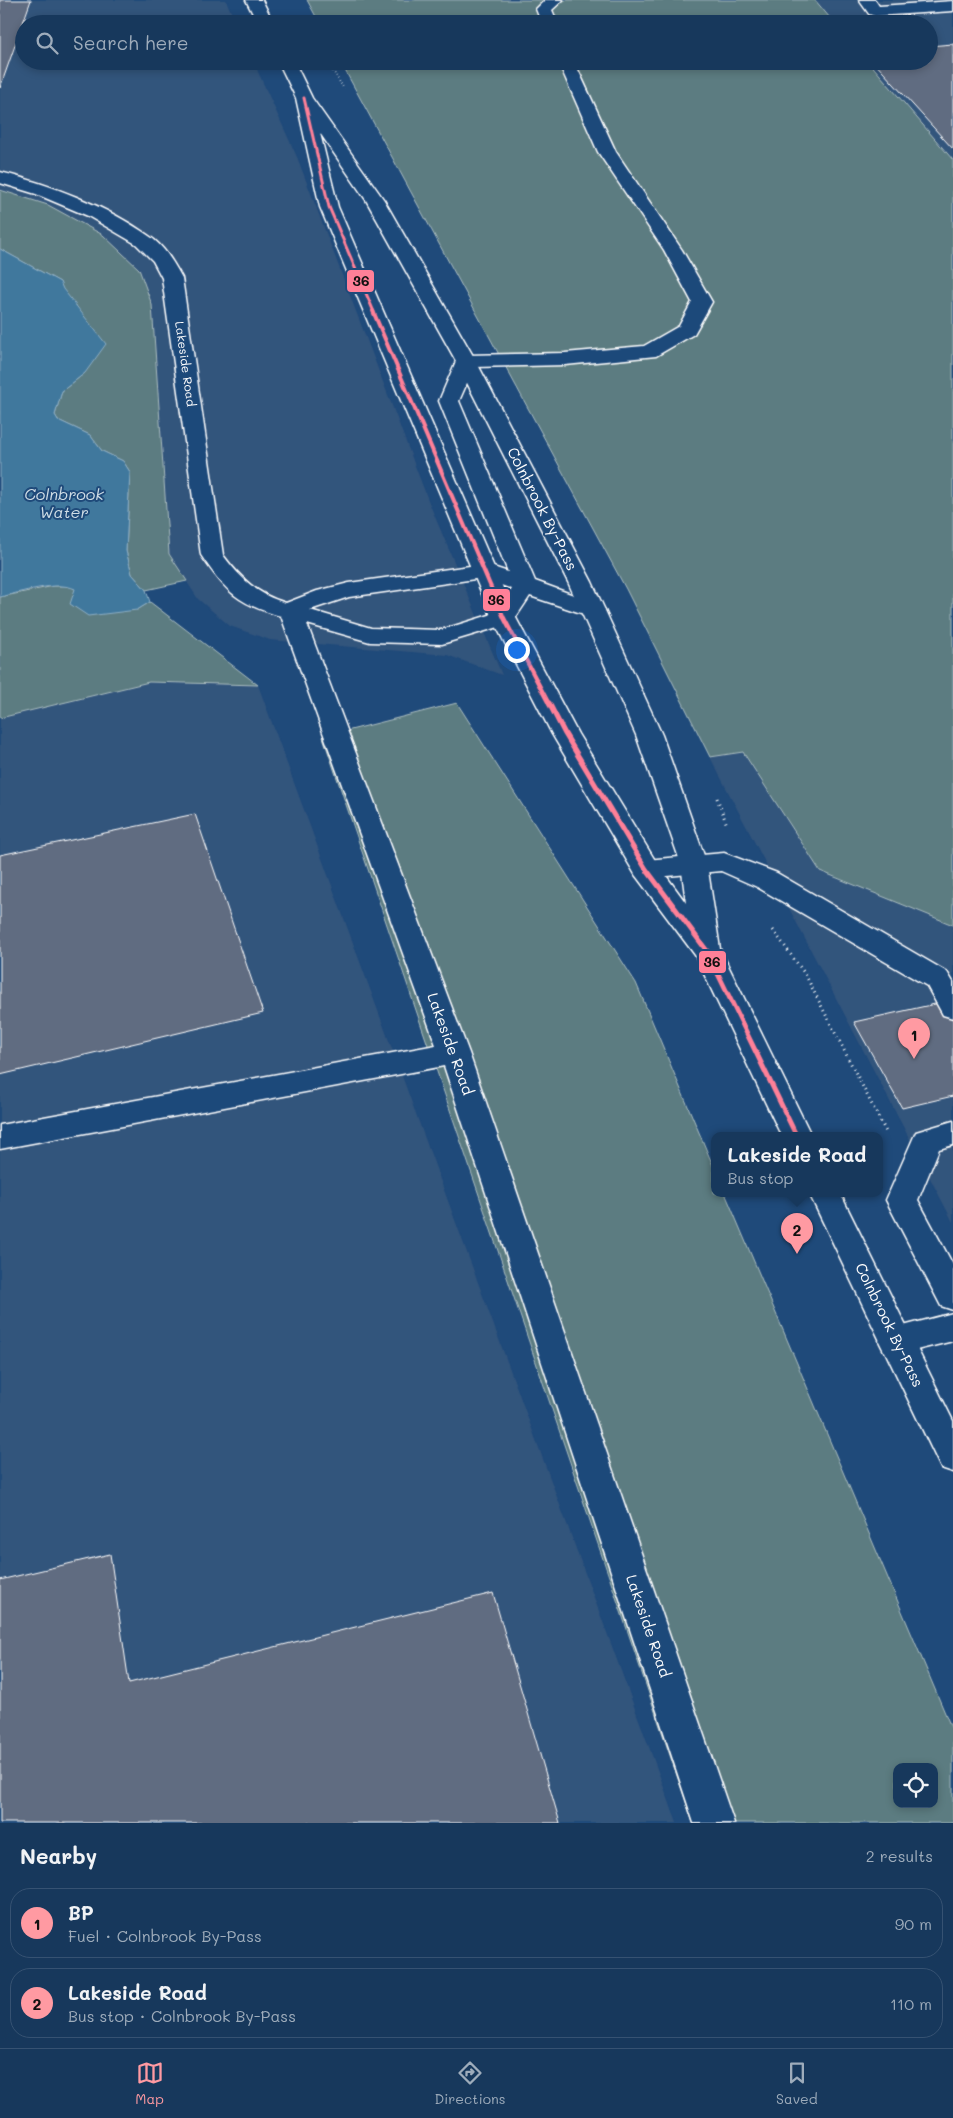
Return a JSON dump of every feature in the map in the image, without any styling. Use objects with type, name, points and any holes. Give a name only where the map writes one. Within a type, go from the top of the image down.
[{"type":"main road","points":[[254,0],[262,15]]},
{"type":"main road","points":[[546,15],[544,9],[555,0]]},
{"type":"main road","points":[[867,0],[875,11],[953,6]]},
{"type":"main road","name":"Colnbrook By-Pass","points":[[290,70],[304,98],[375,200],[466,362],[593,610],[649,735],[694,864],[707,951]]},
{"type":"main road","points":[[525,586],[449,401],[466,362],[565,359],[649,352],[687,330],[702,302],[673,250],[607,152],[570,70]]},
{"type":"main road","name":"Colnbrook By-Pass","points":[[304,98],[329,207],[504,618],[565,734],[646,869],[707,951],[795,1132]]},
{"type":"main road","name":"Lakeside Road","points":[[0,177],[42,190],[94,212],[144,240],[161,258],[172,278],[212,555],[226,575],[247,595],[267,605],[290,610],[348,630],[370,635],[442,637],[504,618]]},
{"type":"main road","points":[[290,610],[325,596],[349,590],[484,571],[593,610]]},
{"type":"main road","points":[[504,618],[525,586]]},
{"type":"main road","name":"Lakeside Road","points":[[290,610],[454,1053],[714,1823]]},
{"type":"main road","points":[[646,869],[724,862],[767,880],[937,979],[953,1007]]},
{"type":"main road","points":[[0,1137],[454,1053]]},
{"type":"main road","points":[[953,1133],[927,1140],[902,1200],[953,1296]]},
{"type":"main road","name":"Colnbrook By-Pass","points":[[826,1197],[953,1458]]},
{"type":"main road","points":[[896,1341],[953,1327]]},
{"type":"shaded area","points":[[0,0],[226,0],[232,15],[15,15],[15,70],[257,70],[297,157],[430,505],[502,675],[447,655],[270,640],[230,626],[198,599],[169,554],[152,305],[48,205],[0,190]]},
{"type":"shaded area","points":[[815,0],[953,0],[953,160],[876,70],[938,70],[938,15],[828,15]]},
{"type":"shaded area","points":[[149,682],[258,685],[677,1823],[0,1823],[0,718]]},
{"type":"shaded area","points":[[743,752],[820,871],[953,925],[953,1222],[710,757]]},
{"type":"green space","points":[[307,0],[815,0],[828,15],[315,15]]},
{"type":"green space","points":[[345,70],[876,70],[953,160],[953,925],[820,871],[743,752],[710,757],[626,589]]},
{"type":"green space","points":[[0,190],[48,205],[103,235],[139,269],[152,305],[169,554],[187,581],[146,590],[132,574],[126,551],[130,472],[123,461],[102,451],[90,435],[58,420],[55,415],[62,391],[85,373],[60,282],[0,249]]},
{"type":"green space","points":[[54,586],[68,586],[137,610],[150,602],[258,685],[149,682],[0,718],[0,597]]},
{"type":"green space","points":[[457,703],[636,983],[711,1161],[711,1197],[727,1197],[953,1732],[953,1823],[693,1823],[323,737]]},
{"type":"water","name":"Colnbrook Water","points":[[0,249],[60,282],[63,289],[106,344],[85,373],[62,391],[55,415],[58,420],[90,435],[102,451],[123,461],[130,472],[126,551],[132,574],[146,590],[150,602],[137,610],[88,616],[70,604],[75,589],[58,586],[38,588],[0,597]]},
{"type":"building","points":[[0,0],[31,0],[26,15],[15,15],[15,45],[0,88]]},
{"type":"building","points":[[953,44],[953,149],[881,70],[938,70],[938,45]]},
{"type":"building","points":[[195,814],[263,1013],[0,1075],[0,855]]},
{"type":"building","points":[[953,1000],[953,1096],[902,1108],[854,1022]]},
{"type":"building","points":[[110,1554],[129,1683],[493,1593],[560,1823],[0,1823],[0,1580]]},
{"type":"transit line","name":"36","points":[[304,98],[329,207],[504,618],[565,734],[646,869],[707,951],[795,1132]]},
{"type":"place","name":"BP","points":[[914,1059]]},
{"type":"place","name":"Lakeside Road","points":[[797,1254]]}]
